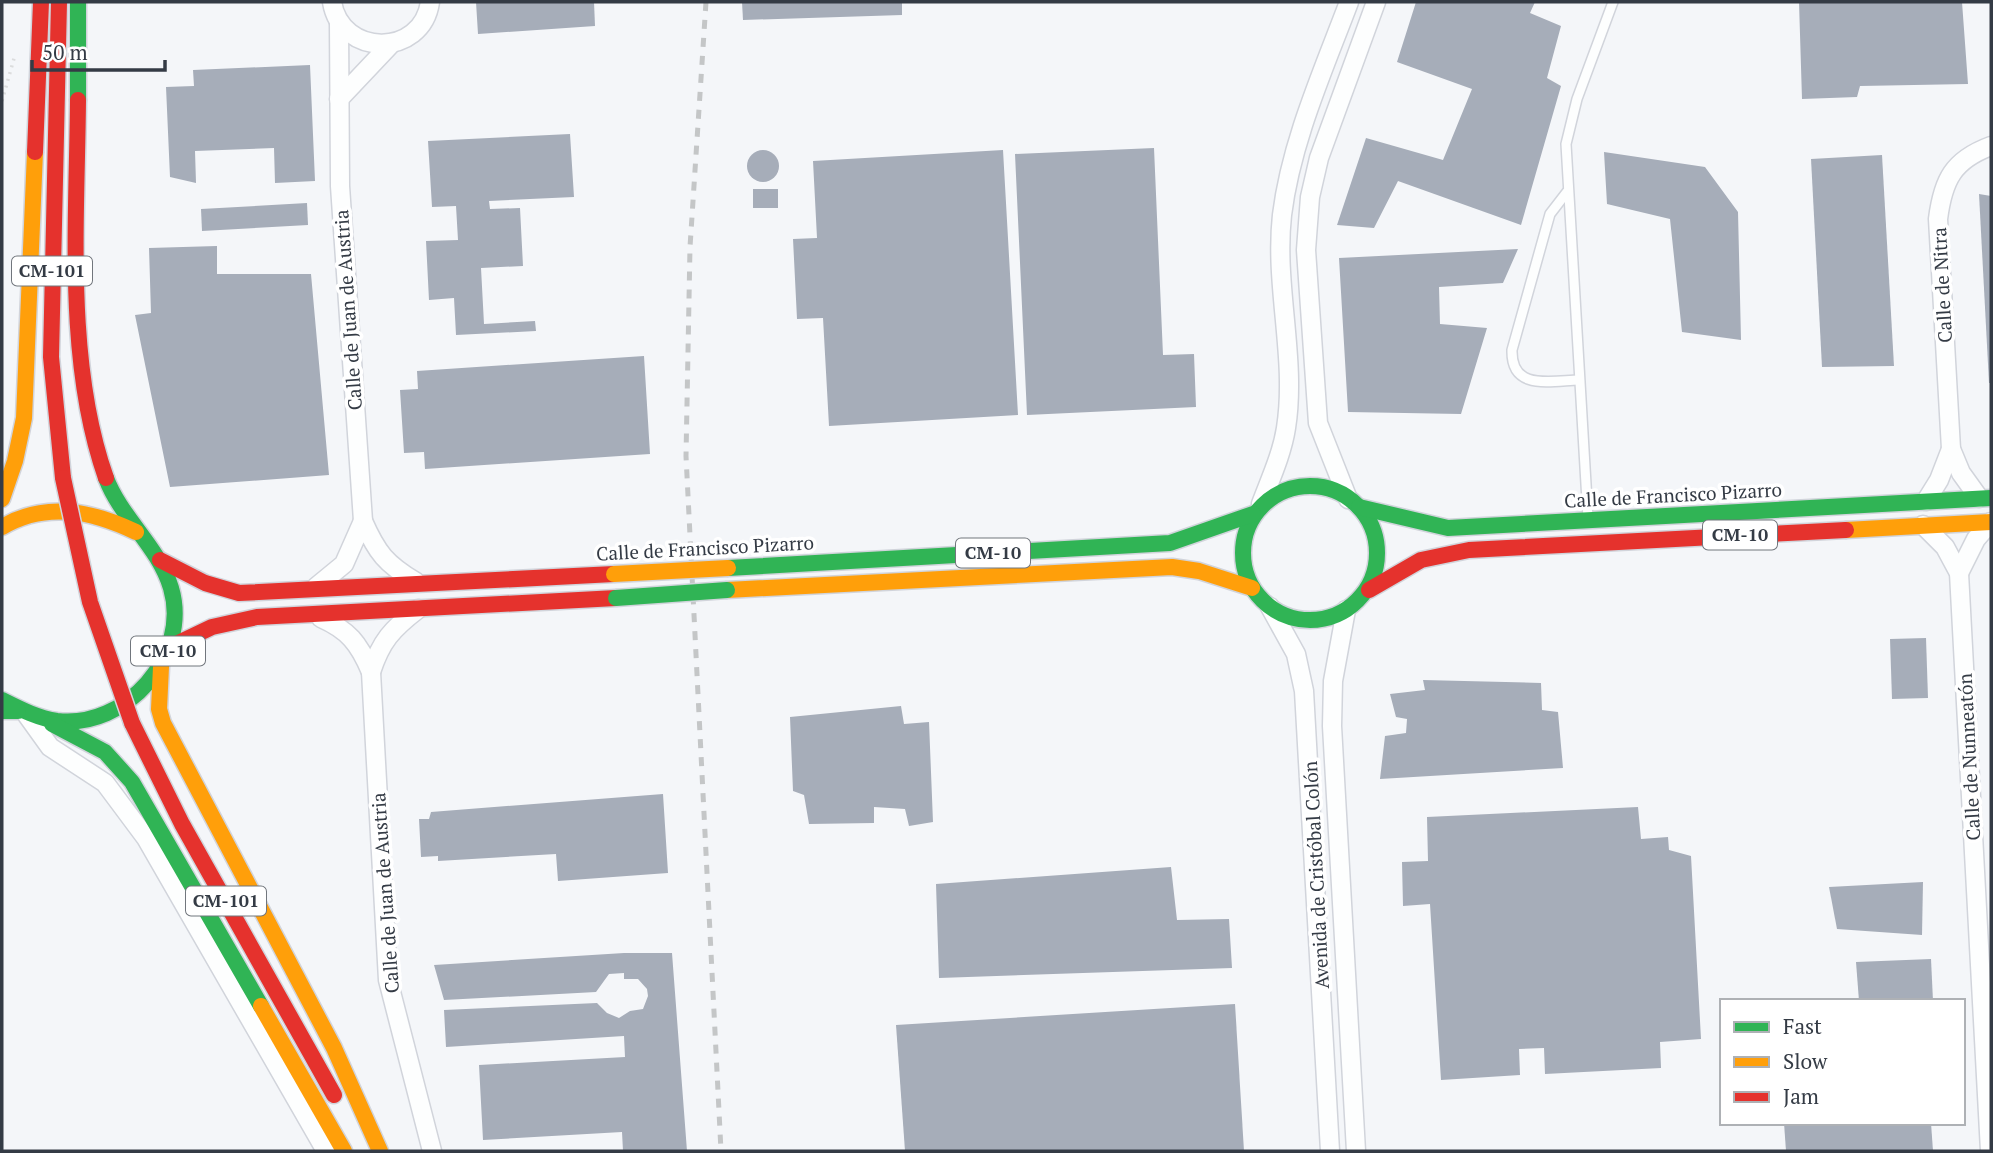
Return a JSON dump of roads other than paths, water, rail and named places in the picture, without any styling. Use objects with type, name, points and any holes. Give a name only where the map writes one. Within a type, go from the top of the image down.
[{"type":"main road","points":[[2,499],[15,461],[24,418],[41,2]]},
{"type":"main road","name":"CM-101","points":[[59,2],[51,356],[62,478],[73,538],[97,631],[132,723],[182,824],[301,1031],[360,1151]]},
{"type":"main road","points":[[78,2],[77,249],[86,387],[104,472],[117,503],[136,532]]},
{"type":"main road","name":"CM-10","points":[[1257,509],[1289,490],[1306,488],[1328,490],[1353,503]]},
{"type":"main road","name":"Calle de Francisco Pizarro","points":[[1353,503],[1448,528],[1985,498]]},
{"type":"main road","points":[[1353,503],[1376,535],[1376,573],[1369,590]]},
{"type":"main road","points":[[1252,588],[1245,573],[1244,553],[1257,509]]},
{"type":"main road","name":"Calle de Francisco Pizarro","points":[[160,561],[205,583],[239,593],[422,585],[1170,543],[1203,535],[1257,509]]},
{"type":"main road","name":"CM-10","points":[[2,527],[32,514],[78,510],[107,517],[136,532],[160,561],[172,588],[175,618],[170,647],[161,667],[143,690],[120,708],[66,727]]},
{"type":"main road","name":"CM-10","points":[[170,647],[194,631],[234,619],[1172,567],[1199,571],[1252,588],[1270,607],[1304,618],[1346,610],[1369,590],[1421,560],[1469,550],[1991,522]]},
{"type":"main road","points":[[161,667],[159,709],[163,723],[334,1048],[380,1151]]},
{"type":"main road","points":[[2,700],[16,712],[66,727],[105,752],[132,782],[344,1151]]},
{"type":"street","name":"Calle de Juan de Austria","points":[[332,2],[339,23],[340,186],[363,521]]},
{"type":"street","points":[[339,23],[353,37],[371,44],[391,44],[409,37],[423,23],[430,2]]},
{"type":"street","points":[[1257,509],[1286,428],[1288,389],[1281,267],[1282,218],[1289,172],[1349,2]]},
{"type":"street","points":[[1353,503],[1318,423],[1306,250],[1310,197],[1319,158],[1376,2]]},
{"type":"street","points":[[339,99],[391,44]]},
{"type":"street","name":"Calle de Nitra","points":[[1985,498],[1961,474],[1951,449],[1938,219],[1942,188],[1967,155],[1991,146]]},
{"type":"street","name":"Calle de Nitra","points":[[1926,501],[1939,480],[1951,449]]},
{"type":"street","points":[[363,521],[374,547],[390,566],[422,585]]},
{"type":"street","points":[[312,590],[335,575],[344,564],[363,521]]},
{"type":"street","name":"Calle de Nunneatón","points":[[1959,573],[1976,539],[1991,522]]},
{"type":"street","name":"Calle de Nunneatón","points":[[1923,526],[1945,547],[1959,573],[1990,1151]]},
{"type":"street","name":"Avenida de Cristóbal Colón","points":[[1270,607],[1296,654],[1306,704],[1330,1151]]},
{"type":"street","points":[[370,672],[380,645],[399,624],[419,609]]},
{"type":"street","name":"Avenida de Cristóbal Colón","points":[[1346,610],[1333,681],[1332,726],[1356,1151]]},
{"type":"street","points":[[311,614],[344,628],[360,646],[370,672]]},
{"type":"street","name":"Calle de Juan de Austria","points":[[370,672],[388,980],[432,1151]]},
{"type":"street","points":[[16,712],[50,747],[76,761],[105,783],[146,838],[326,1151]]},
{"type":"street","points":[[66,727],[65,744],[76,761]]},
{"type":"lane","points":[[1588,520],[1566,144],[1577,99],[1613,2]]},
{"type":"lane","points":[[1567,192],[1550,214],[1512,350],[1511,364],[1521,376],[1536,382],[1579,380]]},
{"type":"railway","points":[[706,2],[690,247],[686,456],[721,1151]]}]
